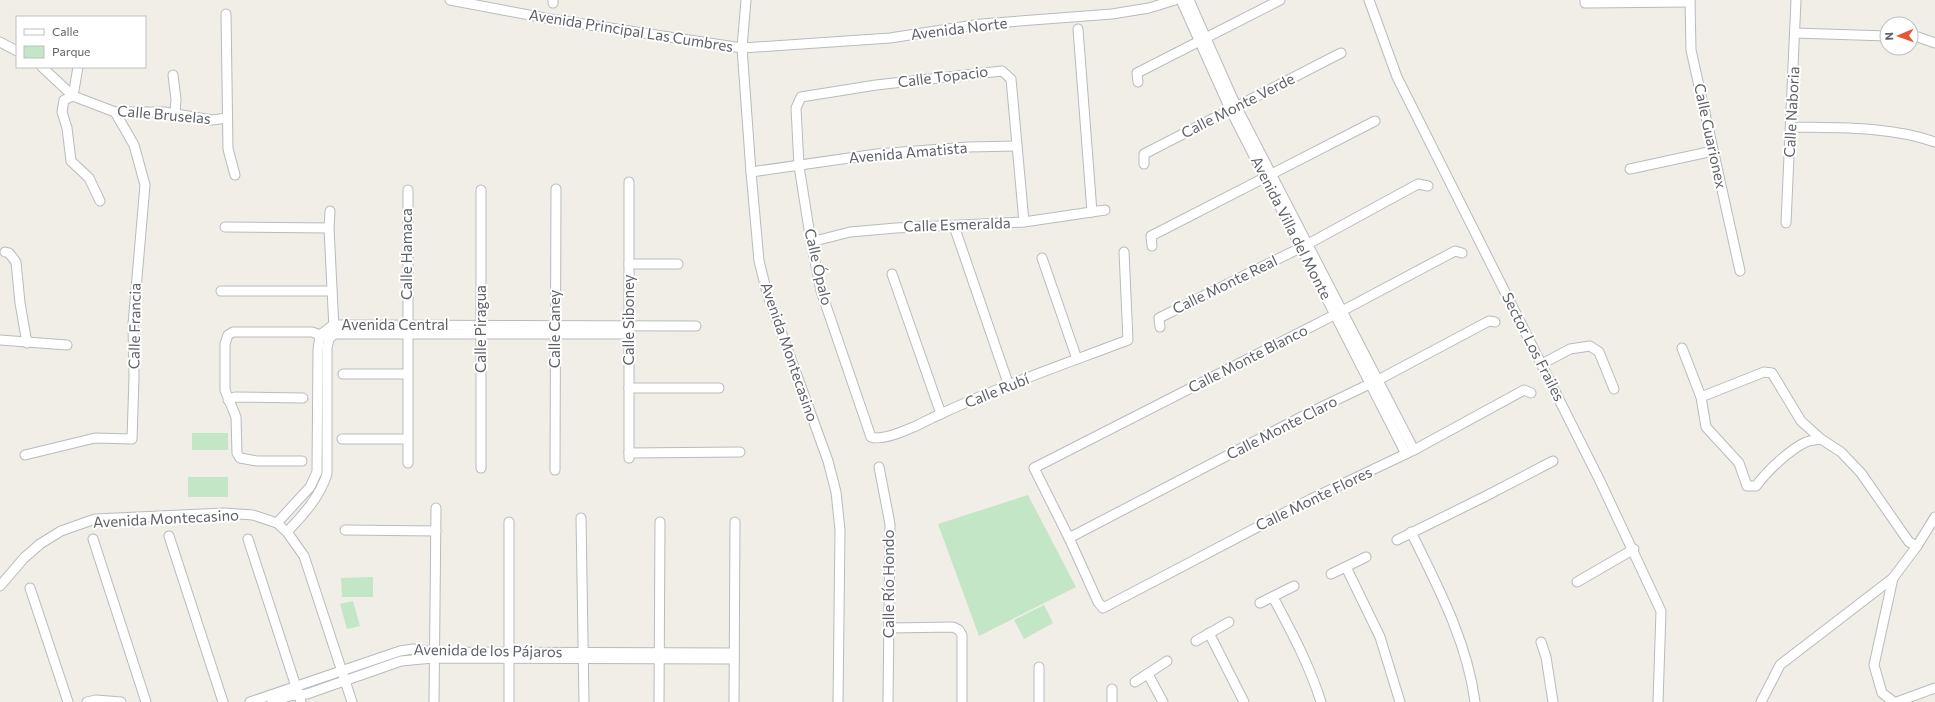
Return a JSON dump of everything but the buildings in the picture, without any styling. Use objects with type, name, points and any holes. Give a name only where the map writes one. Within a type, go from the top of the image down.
[{"type":"street","name":"Avenida Principal Las Cumbres","points":[[450,0],[550,19],[742,48]]},
{"type":"street","name":"Avenida Montecasino","points":[[746,0],[742,48],[750,172],[762,276],[828,461],[836,492],[840,530],[838,702]]},
{"type":"street","name":"Avenida Norte","points":[[742,48],[890,38],[981,24],[1112,14],[1149,8],[1175,0]]},
{"type":"street","name":"Avenida Villa del Monte","points":[[1180,0],[1202,40],[1233,108],[1410,452]]},
{"type":"street","name":"Avenida Villa del Monte","points":[[1189,0],[1202,40]]},
{"type":"street","points":[[1138,82],[1137,73],[1280,0]]},
{"type":"street","name":"Sector Los Frailes","points":[[1369,0],[1397,77],[1634,549],[1661,611],[1658,702]]},
{"type":"street","points":[[1585,0],[1585,2],[1690,1]]},
{"type":"street","name":"Calle Naboria","points":[[1786,223],[1796,33],[1796,0]]},
{"type":"street","name":"Calle Guarionex","points":[[1690,1],[1691,50],[1740,271]]},
{"type":"street","points":[[226,14],[228,149],[235,175]]},
{"type":"street","points":[[1078,29],[1092,212]]},
{"type":"street","points":[[1796,33],[1879,36]]},
{"type":"street","points":[[1919,37],[1935,43]]},
{"type":"street","points":[[0,42],[16,50]]},
{"type":"street","name":"Calle Monte Verde","points":[[1144,164],[1144,154],[1341,53]]},
{"type":"street","name":"Calle Bruselas","points":[[43,68],[73,96],[115,112],[164,112],[212,120],[228,118]]},
{"type":"street","points":[[78,68],[73,96],[64,100],[62,112],[67,128],[71,161],[89,178],[100,201]]},
{"type":"street","name":"Calle Topacio","points":[[802,97],[869,86],[1000,71],[1006,73],[1011,78],[1024,222]]},
{"type":"street","points":[[173,75],[176,99],[175,114]]},
{"type":"street","name":"Calle Ópalo","points":[[802,97],[796,108],[799,166],[811,242],[822,291],[869,432]]},
{"type":"street","name":"Calle Francia","points":[[25,455],[95,438],[132,439],[134,377],[133,324],[144,185],[134,145],[115,112]]},
{"type":"street","points":[[1152,246],[1151,236],[1375,121]]},
{"type":"street","points":[[1791,127],[1845,128],[1908,134],[1935,142]]},
{"type":"street","name":"Avenida Amatista","points":[[750,172],[877,154],[968,147],[1017,146]]},
{"type":"street","points":[[1630,169],[1713,151]]},
{"type":"street","name":"Calle Siboney","points":[[629,182],[629,456],[740,452]]},
{"type":"street","name":"Calle Monte Real","points":[[1160,327],[1159,318],[1304,246],[1418,184],[1428,186]]},
{"type":"street","name":"Calle Caney","points":[[555,470],[556,189]]},
{"type":"street","name":"Calle Hamaca","points":[[408,190],[408,463]]},
{"type":"street","name":"Calle Piragua","points":[[481,190],[481,468]]},
{"type":"street","points":[[302,461],[257,461],[240,458],[237,453],[236,417],[225,390],[224,344],[228,334],[233,332],[329,333],[332,291],[329,228],[330,210]]},
{"type":"street","name":"Calle Esmeralda","points":[[811,242],[850,232],[896,228],[1024,222],[1105,210]]},
{"type":"street","points":[[954,226],[1009,386]]},
{"type":"street","points":[[225,227],[329,228]]},
{"type":"street","name":"Calle Monte Blanco","points":[[1069,538],[1034,468],[1339,313],[1454,251],[1462,253]]},
{"type":"street","points":[[5,252],[9,253],[16,262],[20,303],[27,343]]},
{"type":"street","name":"Calle Rubí","points":[[869,432],[871,437],[882,438],[1009,386],[1128,340],[1124,252]]},
{"type":"street","points":[[1042,258],[1077,359]]},
{"type":"street","points":[[629,264],[678,264]]},
{"type":"street","points":[[892,274],[941,414]]},
{"type":"street","points":[[221,291],[332,291]]},
{"type":"street","name":"Calle Monte Claro","points":[[1069,538],[1309,413],[1374,382],[1489,321],[1495,322]]},
{"type":"street","name":"Avenida Central","points":[[329,333],[407,329],[629,330],[696,326]]},
{"type":"street","name":"Avenida Central","points":[[287,532],[306,512],[322,489],[327,474],[327,348],[329,333]]},
{"type":"street","name":"Avenida Central","points":[[276,523],[306,492],[317,472],[318,350],[329,333]]},
{"type":"street","points":[[0,340],[67,345]]},
{"type":"street","points":[[1542,364],[1570,349],[1590,346],[1599,352],[1614,389]]},
{"type":"street","points":[[1682,348],[1701,397],[1706,427],[1739,463],[1747,486],[1756,486],[1763,476],[1783,458],[1806,442],[1821,439]]},
{"type":"street","points":[[1701,397],[1764,372],[1772,373],[1801,421],[1821,439],[1841,452],[1861,473],[1909,542],[1917,546]]},
{"type":"street","points":[[342,374],[407,374]]},
{"type":"street","points":[[629,388],[719,388]]},
{"type":"street","name":"Calle Monte Flores","points":[[1069,538],[1098,602],[1103,608],[1311,499],[1410,452],[1524,390],[1531,393]]},
{"type":"street","points":[[228,400],[235,397],[303,398]]},
{"type":"street","points":[[318,412],[328,412]]},
{"type":"street","points":[[318,434],[328,433]]},
{"type":"street","points":[[342,439],[407,439]]},
{"type":"street","points":[[1397,540],[1553,461]]},
{"type":"street","name":"Calle Río Hondo","points":[[879,467],[890,524],[888,702]]},
{"type":"street","points":[[434,702],[433,655],[436,508]]},
{"type":"street","name":"Avenida Montecasino","points":[[0,586],[24,558],[40,544],[61,531],[95,519],[224,513],[254,515],[276,523],[287,532],[304,556],[352,702]]},
{"type":"street","points":[[581,518],[584,702]]},
{"type":"street","points":[[1761,702],[1780,665],[1893,578],[1917,546],[1935,518]]},
{"type":"street","points":[[509,522],[509,702]]},
{"type":"street","points":[[659,702],[660,522]]},
{"type":"street","points":[[734,702],[735,522]]},
{"type":"street","points":[[345,530],[436,531]]},
{"type":"street","points":[[1411,532],[1454,621],[1466,656],[1475,702]]},
{"type":"street","points":[[169,536],[223,702]]},
{"type":"street","points":[[92,539],[146,702]]},
{"type":"street","points":[[248,539],[299,695]]},
{"type":"street","points":[[1577,582],[1634,549]]},
{"type":"street","points":[[1331,574],[1366,557]]},
{"type":"street","points":[[1346,567],[1380,637],[1400,702]]},
{"type":"street","points":[[1893,578],[1874,665],[1882,693],[1894,702]]},
{"type":"street","points":[[1260,603],[1294,586]]},
{"type":"street","points":[[30,588],[68,702]]},
{"type":"street","points":[[1273,597],[1302,650],[1314,679],[1321,702]]},
{"type":"street","points":[[1196,641],[1229,622]]},
{"type":"street","points":[[890,628],[953,627],[959,630],[962,635],[962,702]]},
{"type":"street","points":[[1209,633],[1244,702]]},
{"type":"street","points":[[1541,642],[1546,657],[1552,702]]},
{"type":"street","name":"Avenida de los Pájaros","points":[[250,702],[299,695],[341,671],[400,651],[414,649],[433,655]]},
{"type":"street","name":"Avenida de los Pájaros","points":[[272,702],[345,682],[401,662],[433,655],[734,656]]},
{"type":"street","points":[[1135,682],[1167,661]]},
{"type":"street","points":[[1039,667],[1039,702]]},
{"type":"street","points":[[1148,674],[1163,702]]},
{"type":"street","points":[[1897,702],[1935,688]]},
{"type":"street","points":[[1112,689],[1112,702]]},
{"type":"street","points":[[87,702],[112,700],[121,702]]},
{"type":"green space","points":[[192,433],[228,433],[228,450],[192,450]]},
{"type":"green space","points":[[188,477],[228,477],[228,497],[188,497]]},
{"type":"green space","points":[[1028,495],[1076,587],[979,636],[938,524]]},
{"type":"green space","points":[[373,577],[373,597],[342,597],[341,578]]},
{"type":"green space","points":[[353,601],[360,626],[347,629],[340,604]]},
{"type":"green space","points":[[1044,605],[1053,623],[1024,639],[1014,620]]}]
